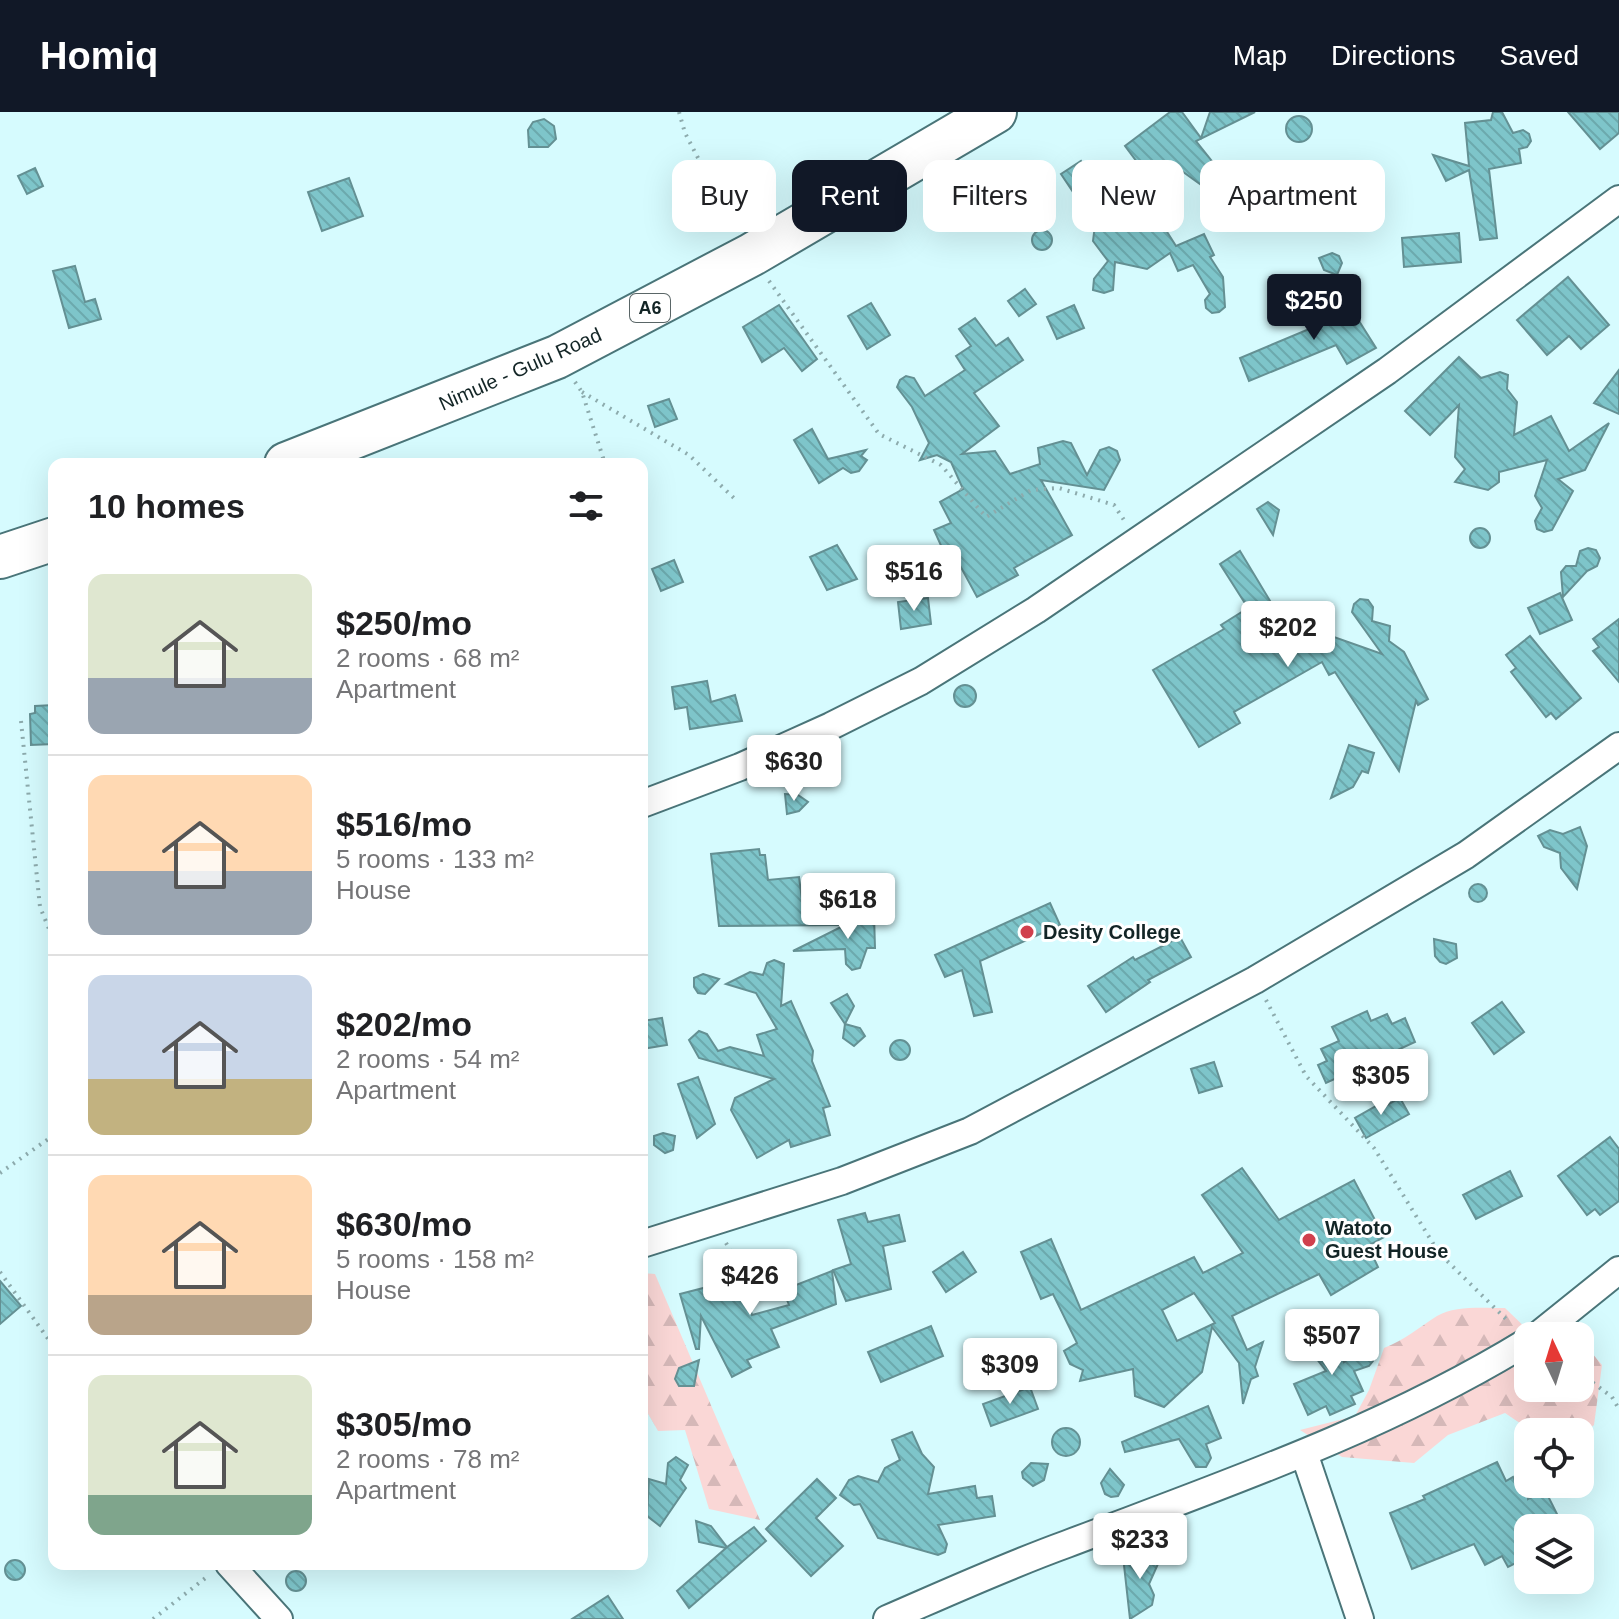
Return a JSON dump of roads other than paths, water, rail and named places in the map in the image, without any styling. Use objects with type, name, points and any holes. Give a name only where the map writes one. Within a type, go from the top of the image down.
[{"type":"main road","name":"Nimule - Gulu Road","points":[[307,458],[557,357],[751,255],[995,112]]},
{"type":"main road","points":[[0,557],[48,541]]},
{"type":"street","points":[[648,802],[740,767],[921,681],[1138,542],[1387,371],[1619,199]]},
{"type":"street","points":[[648,1242],[842,1181],[970,1131],[1255,980],[1466,855],[1619,746]]},
{"type":"street","points":[[1546,1322],[1619,1270]]},
{"type":"street","points":[[887,1619],[1063,1545],[1305,1456],[1478,1372],[1514,1345]]},
{"type":"street","points":[[1305,1456],[1360,1619]]},
{"type":"street","points":[[221,1570],[279,1619]]},
{"type":"place","name":"Desity College","points":[[1027,932]]},
{"type":"place","name":"Watoto Guest House","points":[[1309,1240]]}]
